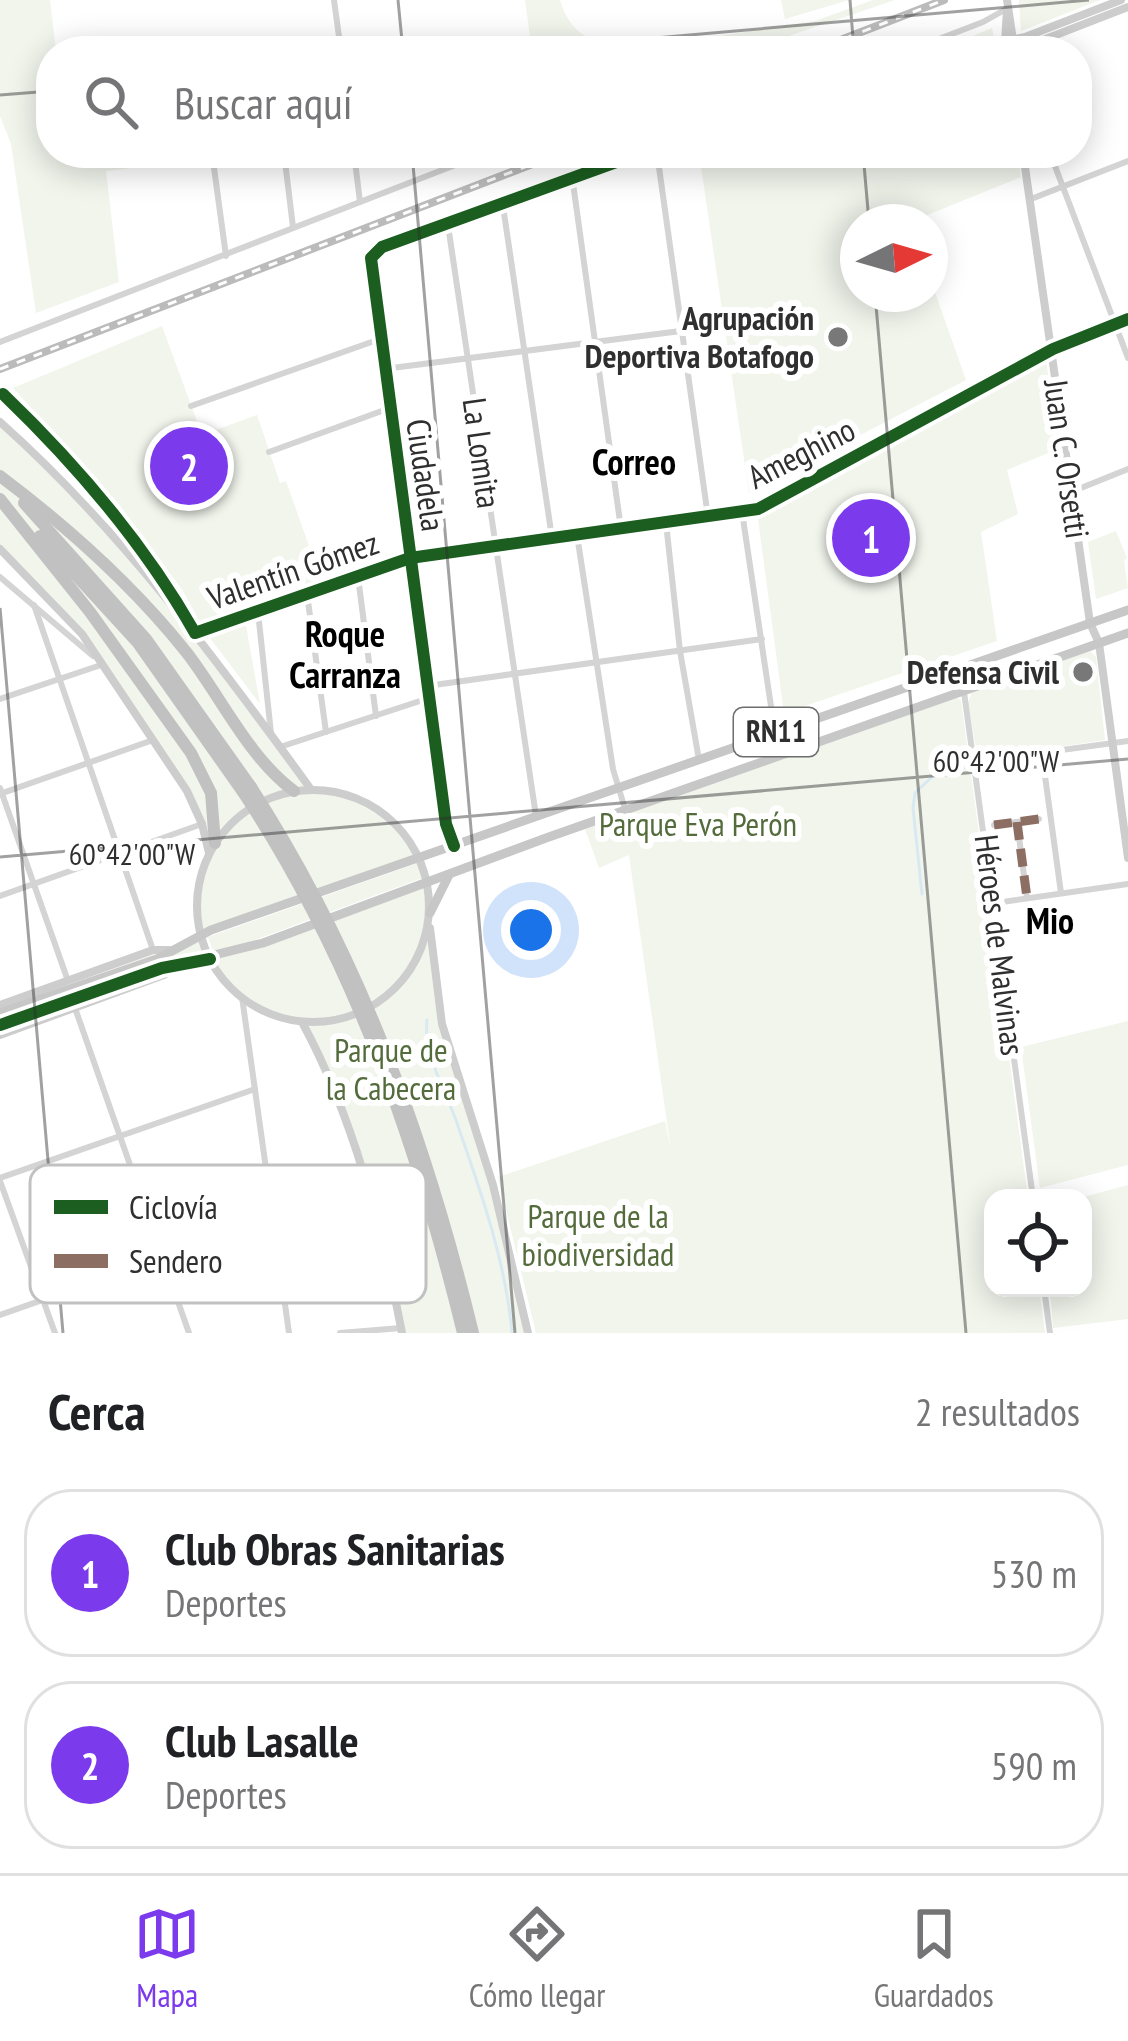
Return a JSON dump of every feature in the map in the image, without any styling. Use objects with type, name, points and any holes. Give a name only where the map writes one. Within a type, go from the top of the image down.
[{"type":"highway","points":[[0,477],[146,639],[321,905],[385,1043],[441,1205],[473,1333]]},
{"type":"highway","points":[[0,477],[75,535],[146,605],[271,771],[294,791]]},
{"type":"highway","points":[[0,498],[71,567],[138,643],[247,790],[312,907],[378,1049],[418,1165]]},
{"type":"highway","points":[[0,498],[110,638],[191,753],[211,793],[212,849]]},
{"type":"highway","points":[[426,1190],[464,1333]]},
{"type":"main road","points":[[1034,36],[1126,3]]},
{"type":"main road","points":[[1008,4],[1009,36]]},
{"type":"main road","name":"Juan C. Orsetti","points":[[1026,168],[1128,858]]},
{"type":"main road","points":[[0,422],[99,521],[195,634],[311,789]]},
{"type":"main road","points":[[0,549],[82,634],[187,791],[212,849]]},
{"type":"main road","name":"RN11","points":[[200,934],[1128,610]]},
{"type":"main road","name":"RN11","points":[[210,959],[1128,633]]},
{"type":"main road","points":[[449,874],[429,915],[418,957],[388,995],[357,1014],[326,1022],[273,1015],[242,998],[210,959],[200,934],[197,896],[212,849],[241,814],[257,804],[294,791],[337,792],[371,805],[400,827],[427,882],[429,915],[442,1024],[493,1185],[528,1333]]},
{"type":"main road","points":[[0,1009],[157,959],[200,934]]},
{"type":"main road","points":[[0,1009],[153,950],[172,950]]},
{"type":"main road","points":[[0,1025],[210,959]]},
{"type":"main road","points":[[0,1035],[164,975],[176,966]]},
{"type":"main road","points":[[302,1022],[359,1165]]},
{"type":"street","points":[[334,0],[338,36]]},
{"type":"street","points":[[947,36],[983,22],[1008,4]]},
{"type":"street","points":[[983,22],[999,23],[1005,36]]},
{"type":"street","points":[[1031,199],[1128,161]]},
{"type":"street","points":[[214,168],[226,257]]},
{"type":"street","points":[[286,168],[293,228]]},
{"type":"street","points":[[356,168],[360,202]]},
{"type":"street","points":[[0,342],[447,168]]},
{"type":"street","points":[[596,168],[572,176],[621,529]]},
{"type":"street","points":[[659,168],[707,517]]},
{"type":"street","points":[[1055,168],[1128,358]]},
{"type":"street","name":"Ciudadela","points":[[454,846],[446,824],[370,266],[373,253],[572,176]]},
{"type":"street","points":[[504,213],[551,538]]},
{"type":"street","name":"La Lomita","points":[[449,232],[536,817]]},
{"type":"street","name":"Ameghino","points":[[410,558],[758,509],[1053,349],[1128,319]]},
{"type":"street","points":[[384,369],[704,328]]},
{"type":"street","points":[[191,406],[380,339]]},
{"type":"street","points":[[3,394],[115,513],[195,634]]},
{"type":"street","points":[[269,452],[389,408]]},
{"type":"street","points":[[1071,491],[1128,469]]},
{"type":"street","points":[[742,512],[776,733]]},
{"type":"street","points":[[99,521],[115,513]]},
{"type":"street","points":[[666,523],[680,651],[699,760]]},
{"type":"street","points":[[577,535],[625,810]]},
{"type":"street","name":"Valentín Gómez","points":[[195,634],[410,558]]},
{"type":"street","points":[[0,577],[100,663],[0,699]]},
{"type":"street","points":[[358,577],[376,716]]},
{"type":"street","points":[[307,594],[326,732]]},
{"type":"street","points":[[34,605],[153,950]]},
{"type":"street","points":[[258,611],[271,735]]},
{"type":"street","points":[[428,686],[762,639]]},
{"type":"street","name":"Héroes de Malvinas","points":[[964,692],[1032,1189]]},
{"type":"street","points":[[280,748],[429,698]]},
{"type":"street","points":[[68,981],[1,792],[153,740]]},
{"type":"street","points":[[974,762],[1128,741]]},
{"type":"street","points":[[1042,753],[1061,893]]},
{"type":"street","points":[[994,825],[1039,818]]},
{"type":"street","points":[[1017,822],[1027,898]]},
{"type":"street","points":[[0,896],[202,824]]},
{"type":"street","points":[[994,903],[1128,884]]},
{"type":"street","points":[[242,998],[266,1165]]},
{"type":"street","points":[[75,1008],[129,1165]]},
{"type":"street","points":[[39,1165],[255,1090]]},
{"type":"street","points":[[30,1168],[0,1179],[30,1263]]},
{"type":"street","points":[[1045,1297],[1050,1333]]},
{"type":"street","points":[[0,1315],[34,1303]]},
{"type":"street","points":[[44,1303],[55,1333]]},
{"type":"street","points":[[178,1303],[189,1333]]},
{"type":"street","points":[[285,1303],[289,1333]]},
{"type":"street","points":[[340,1333],[402,1330]]},
{"type":"green space","points":[[0,0],[50,0],[54,36],[36,36],[36,168],[131,168],[106,171],[119,282],[36,313],[11,144],[0,116]]},
{"type":"green space","points":[[525,0],[560,0],[566,16],[586,36],[530,36]]},
{"type":"green space","points":[[781,0],[849,0],[785,19]]},
{"type":"green space","points":[[873,0],[895,0],[788,36],[719,36],[815,21]]},
{"type":"green space","points":[[1019,0],[1100,0],[1021,31]]},
{"type":"green space","name":"Agrupación Deportiva Botafogo","points":[[701,168],[1020,168],[1021,177],[948,207],[840,204],[840,312],[942,312],[966,380],[749,493]]},
{"type":"green space","points":[[162,326],[202,435],[257,415],[321,580],[201,624],[183,591],[117,502],[13,388]]},
{"type":"green space","points":[[1046,360],[1058,449],[1007,470],[1018,514],[981,532],[997,641],[784,713],[758,519]]},
{"type":"green space","name":"Parque de la Cabecera","points":[[0,422],[134,562],[311,789],[374,808],[409,842],[419,858],[201,935],[210,958],[427,882],[436,991],[493,1185],[528,1333],[402,1333],[394,1303],[426,1303],[426,1165],[357,1165],[302,1022],[273,1015],[249,1001],[210,959],[176,966],[0,1035],[0,1005],[153,950],[173,950],[200,934],[197,896],[209,855],[187,791],[83,634],[0,549]]},
{"type":"green space","points":[[1116,531],[1127,558],[1128,588],[1096,599],[1088,542]]},
{"type":"green space","points":[[240,622],[246,626],[260,704],[207,634]]},
{"type":"green space","points":[[1090,651],[1096,657],[1105,740],[984,758],[977,755],[968,703],[972,692]]},
{"type":"green space","points":[[961,700],[1027,1189],[984,1189],[984,1297],[1040,1297],[1045,1333],[536,1333],[498,1177],[665,1121],[671,1151],[629,855],[599,868],[585,829]]},
{"type":"green space","points":[[418,863],[422,878],[222,952],[213,951],[208,937]]},
{"type":"green space","points":[[1128,1021],[1128,1165],[1040,1188],[1021,1047]]},
{"type":"green space","points":[[1128,1185],[1128,1319],[1053,1328],[1051,1297],[1092,1297],[1092,1195]]},
{"type":"waterway","points":[[922,894],[915,793],[935,774],[964,768]]},
{"type":"waterway","points":[[427,1020],[432,1060],[491,1228],[512,1333]]},
{"type":"railway","points":[[851,36],[944,0]]},
{"type":"railway","points":[[0,369],[522,168]]},
{"type":"marked path","points":[[994,825],[1039,819]]},
{"type":"marked path","points":[[1017,822],[1027,898]]},
{"type":"cycle path","points":[[454,846],[446,824],[371,258],[382,247],[600,168]]},
{"type":"cycle path","points":[[3,394],[108,507],[195,633],[410,558],[758,509],[1053,349],[1128,319]]},
{"type":"cycle path","points":[[0,1025],[162,968],[210,959]]},
{"type":"place","name":"Agrupación Deportiva Botafogo","points":[[838,337]]},
{"type":"place","name":"Club Lasalle","points":[[189,466]]},
{"type":"place","name":"Club Obras Sanitarias","points":[[871,538]]},
{"type":"place","name":"Defensa Civil","points":[[1083,672]]},
{"type":"district","name":"Correo","points":[[634,462]]},
{"type":"district","name":"Roque Carranza","points":[[345,654]]},
{"type":"district","name":"Mio","points":[[1050,921]]},
{"type":"park label","name":"Parque Eva Perón","points":[[698,824]]},
{"type":"park label","name":"Parque de la biodiversidad","points":[[598,1235]]}]
